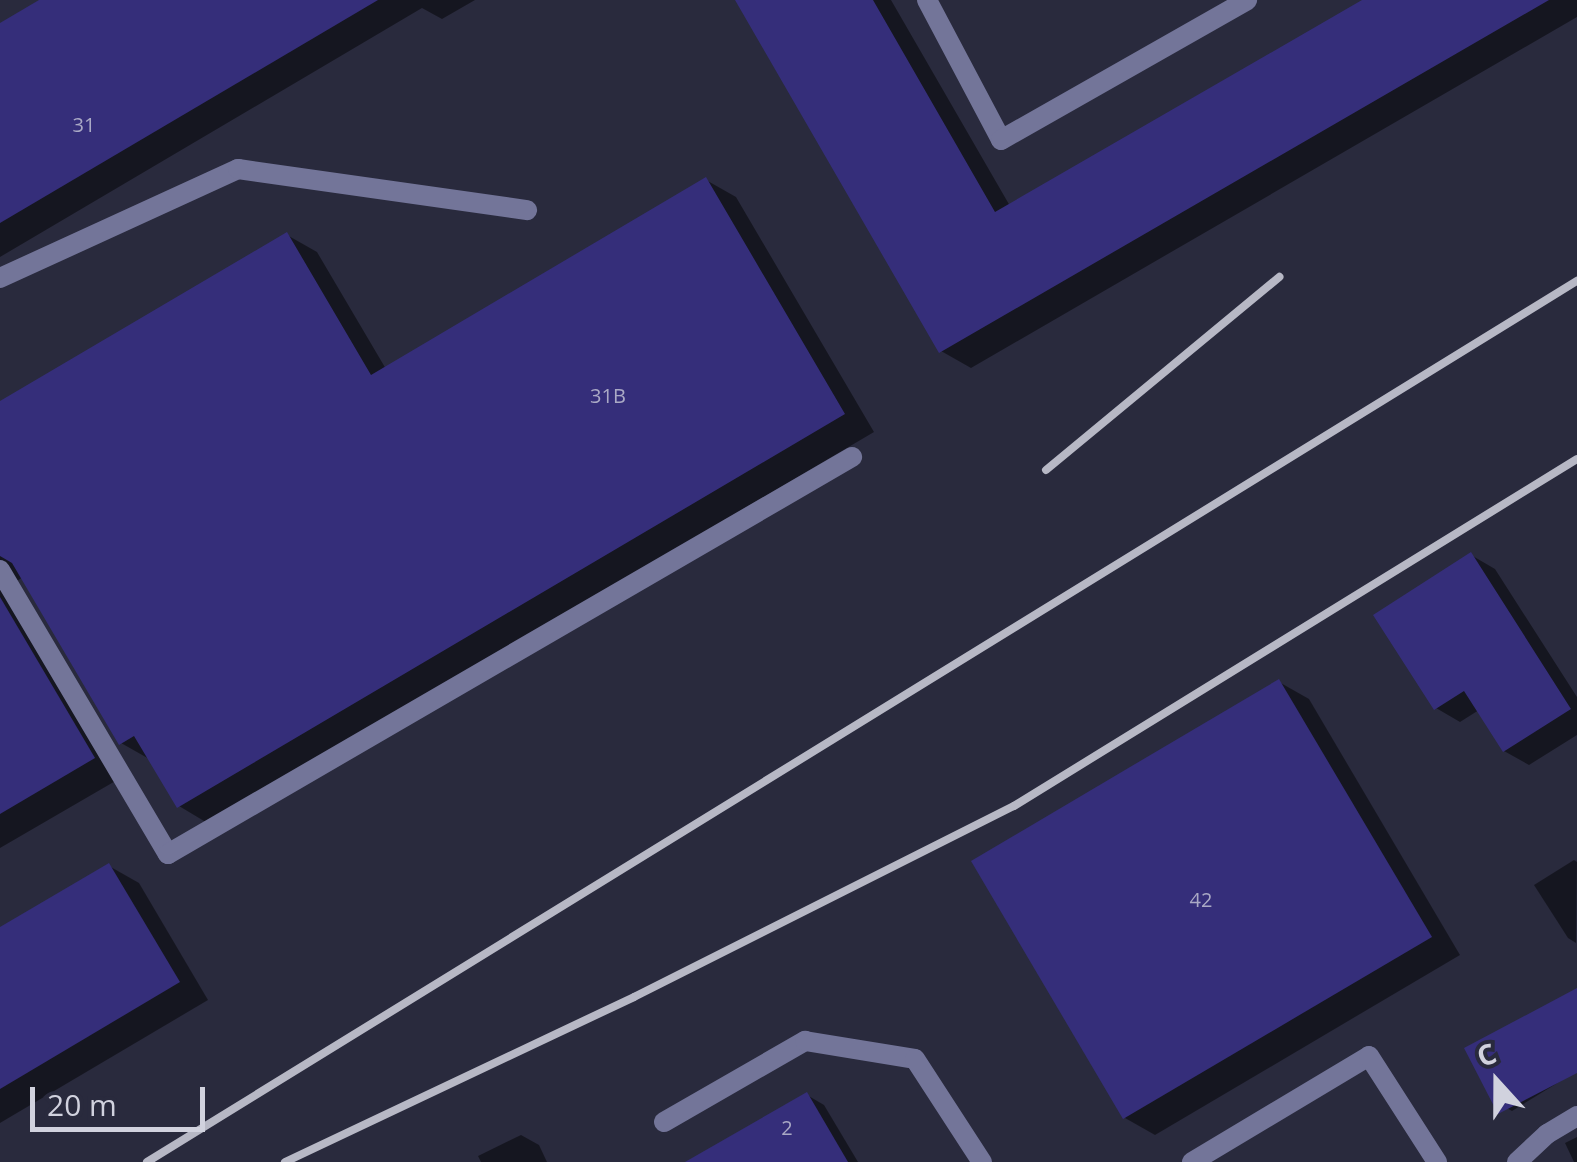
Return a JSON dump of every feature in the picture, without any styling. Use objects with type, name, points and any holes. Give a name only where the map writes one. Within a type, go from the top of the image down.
[{"type":"lane","points":[[927,0],[1001,140],[1247,0]]},
{"type":"lane","points":[[0,278],[238,169],[526,210]]},
{"type":"lane","points":[[0,570],[168,854],[852,457]]},
{"type":"lane","points":[[664,1122],[805,1041],[915,1059],[982,1162]]},
{"type":"lane","points":[[1192,1162],[1369,1056],[1436,1162]]},
{"type":"lane","points":[[1517,1162],[1546,1134],[1577,1116]]},
{"type":"building","points":[[39,0],[378,0],[0,223],[0,23]]},
{"type":"building","points":[[735,0],[873,0],[995,212],[1362,0],[1549,0],[939,353]]},
{"type":"building","points":[[706,177],[845,414],[177,808],[134,736],[119,745],[12,563],[0,556],[0,401],[287,232],[371,375]]},
{"type":"building","points":[[1471,552],[1571,709],[1503,752],[1464,691],[1434,710],[1373,615]]},
{"type":"building","points":[[0,597],[95,758],[0,814]]},
{"type":"building","points":[[1279,679],[1432,937],[1123,1119],[971,861]]},
{"type":"building","points":[[109,863],[180,982],[0,1089],[0,927]]},
{"type":"building","points":[[1577,988],[1577,1073],[1498,1114],[1464,1048]]},
{"type":"building","points":[[807,1092],[848,1162],[685,1162]]},
{"type":"railway","points":[[1046,470],[1279,277]]},
{"type":"railway","points":[[147,1162],[1577,281]]},
{"type":"railway","points":[[285,1162],[634,997],[1014,806],[1577,459]]}]
